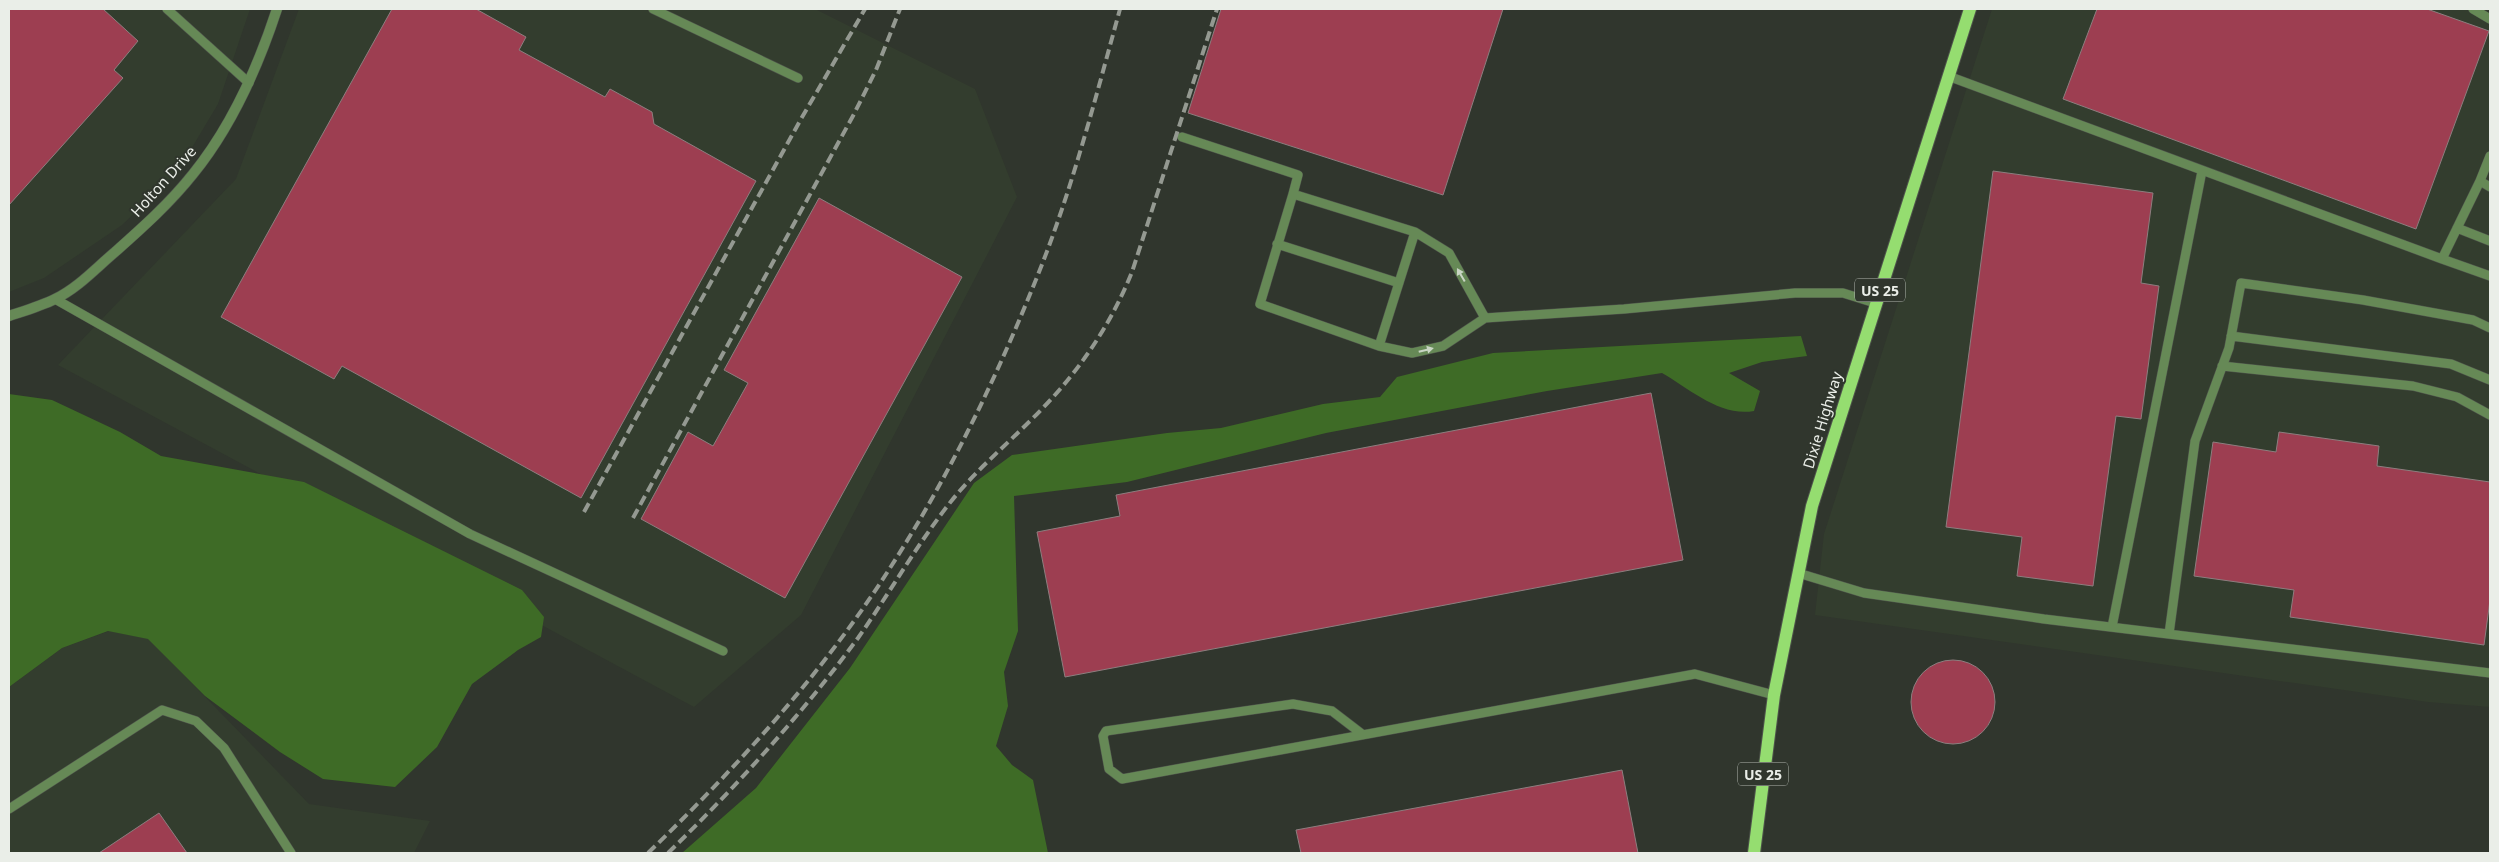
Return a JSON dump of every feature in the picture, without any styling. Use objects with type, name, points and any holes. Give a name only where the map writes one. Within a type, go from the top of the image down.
[{"type":"main road","name":"Dixie Highway","points":[[1754,853],[1774,695],[1812,506],[1970,9]]},
{"type":"street","name":"Holton Drive","points":[[9,316],[55,300],[73,289],[153,218],[193,174],[214,145],[249,83],[262,55],[277,9]]},
{"type":"lane","points":[[168,9],[249,83]]},
{"type":"lane","points":[[653,9],[798,78]]},
{"type":"lane","points":[[2473,9],[2490,19]]},
{"type":"lane","points":[[1948,76],[2490,276]]},
{"type":"lane","points":[[1182,137],[1298,175],[1260,304],[1379,346],[1412,354],[1443,346],[1485,318],[1624,309],[1795,293],[1843,293],[1875,303]]},
{"type":"lane","points":[[2442,259],[2490,156]]},
{"type":"lane","points":[[2112,627],[2202,171]]},
{"type":"lane","points":[[2480,181],[2490,187]]},
{"type":"lane","points":[[1293,194],[1415,232],[1449,254],[1485,318]]},
{"type":"lane","points":[[2457,228],[2490,241]]},
{"type":"lane","points":[[1379,346],[1415,232]]},
{"type":"lane","points":[[1277,244],[1399,283]]},
{"type":"lane","points":[[2169,634],[2195,441],[2231,336],[2241,282],[2473,320],[2490,328]]},
{"type":"lane","points":[[55,300],[470,534],[723,651]]},
{"type":"lane","points":[[2231,336],[2451,364],[2490,380]]},
{"type":"lane","points":[[2222,366],[2413,386],[2457,397],[2490,415]]},
{"type":"lane","points":[[1798,573],[1864,593],[2112,627],[2490,673]]},
{"type":"lane","points":[[1362,734],[1332,711],[1292,704],[1106,731],[1103,736],[1109,769],[1122,779],[1695,674],[1774,695]]},
{"type":"lane","points":[[9,809],[162,710],[196,721],[224,748],[291,853]]},
{"type":"shaded area","points":[[9,9],[250,9],[218,104],[178,171],[122,225],[44,278],[9,292]]},
{"type":"shaded area","points":[[299,9],[815,9],[975,89],[1017,197],[801,615],[694,707],[58,365],[236,179]]},
{"type":"shaded area","points":[[1992,9],[2490,9],[2490,707],[2428,702],[1815,615],[1824,534]]},
{"type":"shaded area","points":[[109,631],[149,639],[309,804],[430,821],[414,853],[9,853],[9,687],[62,648]]},
{"type":"green space","points":[[1801,336],[1807,356],[1762,362],[1729,373],[1760,391],[1754,411],[1741,412],[1717,406],[1694,394],[1662,373],[1547,391],[1326,433],[1127,482],[1014,496],[1018,631],[1004,672],[1008,706],[996,746],[1012,765],[1033,780],[1048,853],[682,853],[756,788],[850,668],[974,483],[1012,455],[1167,433],[1221,428],[1323,404],[1380,397],[1397,377],[1493,353]]},
{"type":"green space","points":[[9,394],[52,400],[120,432],[161,456],[304,482],[522,590],[544,617],[541,637],[518,650],[472,684],[437,747],[395,787],[323,779],[280,752],[205,696],[148,639],[108,631],[62,648],[9,687]]},
{"type":"building","points":[[9,9],[103,9],[138,41],[114,70],[123,78],[9,205]]},
{"type":"building","points":[[392,9],[476,9],[526,37],[519,50],[605,97],[610,89],[652,112],[654,124],[756,181],[581,498],[342,366],[334,379],[221,317]]},
{"type":"building","points":[[1221,9],[1503,9],[1443,195],[1188,113]]},
{"type":"building","points":[[2097,9],[2427,9],[2489,31],[2416,229],[2063,99]]},
{"type":"building","points":[[1993,171],[2153,193],[2141,283],[2159,286],[2141,419],[2116,416],[2093,586],[2017,576],[2022,537],[1946,527]]},
{"type":"building","points":[[819,198],[962,277],[785,598],[641,519],[688,432],[713,446],[748,383],[724,370]]},
{"type":"building","points":[[1651,393],[1683,560],[1065,677],[1037,532],[1120,516],[1116,495]]},
{"type":"building","points":[[2279,432],[2379,446],[2377,466],[2490,482],[2490,600],[2484,645],[2290,617],[2294,590],[2194,576],[2213,442],[2276,452]]},
{"type":"building","points":[[1953,660],[1969,663],[1983,672],[1992,686],[1995,702],[1992,718],[1983,732],[1969,741],[1953,744],[1937,741],[1923,732],[1914,718],[1911,702],[1914,686],[1923,672],[1937,663]]},
{"type":"building","points":[[1622,770],[1638,853],[1301,853],[1296,830]]},
{"type":"building","points":[[159,813],[187,853],[99,853]]},
{"type":"railway","points":[[584,512],[801,119],[865,9]]},
{"type":"railway","points":[[633,518],[854,114],[876,70],[900,9]]},
{"type":"railway","points":[[648,853],[746,753],[807,682],[864,607],[932,499],[1004,356],[1048,249],[1082,147],[1120,9]]},
{"type":"railway","points":[[668,853],[719,802],[814,695],[858,638],[925,536],[949,504],[978,471],[1047,404],[1102,333],[1132,272],[1217,9]]}]
